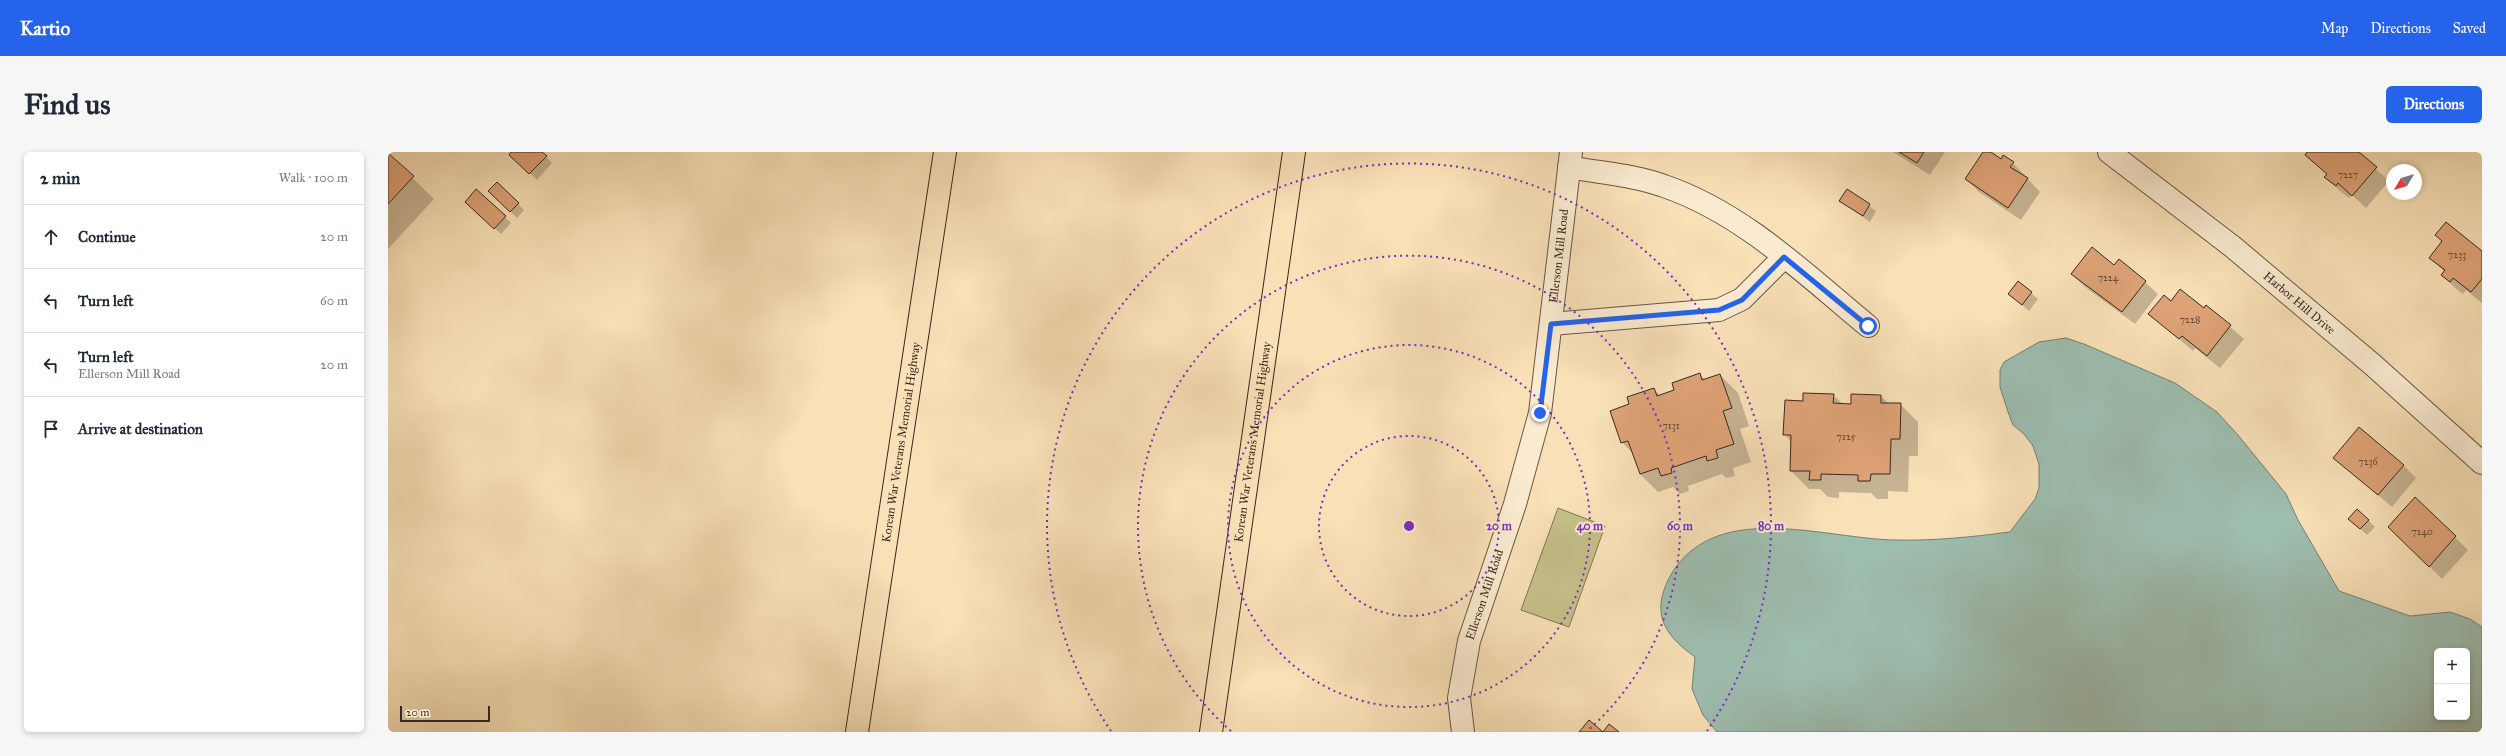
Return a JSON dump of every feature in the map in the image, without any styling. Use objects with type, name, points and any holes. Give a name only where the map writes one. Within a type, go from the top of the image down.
[{"type":"highway","name":"Korean War Veterans Memorial Highway","points":[[857,732],[945,152]]},
{"type":"highway","name":"Korean War Veterans Memorial Highway","points":[[1211,732],[1294,152]]},
{"type":"street","name":"Harbor Hill Drive","points":[[2109,152],[2233,247],[2373,365],[2482,463]]},
{"type":"street","points":[[1570,160],[1663,185],[1702,202],[1736,221],[1784,257],[1868,326]]},
{"type":"street","name":"Ellerson Mill Road","points":[[1463,732],[1459,698],[1469,641],[1482,597],[1515,504],[1540,413],[1570,160]]},
{"type":"street","points":[[1551,324],[1719,310],[1742,300],[1784,257]]},
{"type":"shaded area","points":[[2066,338],[2084,344],[2175,383],[2217,412],[2238,435],[2286,494],[2298,520],[2339,591],[2410,616],[2450,612],[2470,619],[2482,627],[2482,732],[1717,732],[1703,715],[1692,689],[1695,657],[1670,635],[1661,613],[1661,604],[1665,588],[1679,563],[1700,545],[1724,534],[1751,529],[1811,531],[1895,540],[1924,540],[1981,536],[2010,532],[2035,499],[2039,488],[2039,464],[2033,446],[2024,434],[2013,425],[2008,412],[2000,387],[2000,370],[2004,362],[2039,342]]},
{"type":"shaded area","points":[[1558,508],[1605,526],[1569,627],[1521,610]]},
{"type":"building","points":[[511,152],[542,152],[547,156],[529,174],[509,155]]},
{"type":"building","points":[[1899,152],[1924,152],[1917,163]]},
{"type":"building","points":[[1983,152],[1991,152],[2001,159],[2003,155],[2014,162],[2010,167],[2028,178],[2008,208],[1965,179]]},
{"type":"building","points":[[2307,152],[2359,152],[2377,167],[2352,196],[2338,183],[2336,186],[2324,177],[2327,174],[2305,155]]},
{"type":"building","points":[[388,153],[414,176],[388,204]]},
{"type":"building","points":[[497,182],[519,203],[510,212],[488,191]]},
{"type":"building","points":[[476,189],[506,216],[494,229],[465,202]]},
{"type":"building","points":[[1847,189],[1870,204],[1863,216],[1839,201]]},
{"type":"building","points":[[2446,222],[2482,251],[2482,279],[2471,292],[2453,278],[2450,282],[2441,275],[2445,270],[2429,258],[2442,241],[2435,235]]},
{"type":"building","points":[[2092,247],[2114,265],[2119,259],[2146,281],[2122,312],[2071,274]]},
{"type":"building","points":[[2018,281],[2032,292],[2022,305],[2008,294]]},
{"type":"building","points":[[2180,289],[2204,308],[2206,305],[2231,325],[2207,356],[2182,336],[2179,339],[2148,314],[2164,295],[2171,301]]},
{"type":"building","points":[[1700,373],[1702,380],[1720,374],[1732,408],[1723,411],[1734,444],[1716,450],[1718,458],[1707,461],[1706,456],[1671,468],[1672,473],[1661,476],[1658,468],[1640,474],[1628,441],[1621,443],[1610,411],[1629,404],[1627,397],[1654,388],[1657,396],[1674,390],[1672,383]]},
{"type":"building","points":[[1803,393],[1834,394],[1833,403],[1851,404],[1851,394],[1881,395],[1881,403],[1901,403],[1900,439],[1891,439],[1890,474],[1871,474],[1870,481],[1858,481],[1858,475],[1821,474],[1821,480],[1809,480],[1810,471],[1790,471],[1791,435],[1783,435],[1785,400],[1803,401]]},
{"type":"building","points":[[2359,427],[2404,465],[2378,495],[2333,458]]},
{"type":"building","points":[[2415,497],[2456,536],[2429,567],[2388,527]]},
{"type":"building","points":[[2357,509],[2369,520],[2360,529],[2348,519]]},
{"type":"building","points":[[1589,720],[1603,732],[1579,732]]},
{"type":"building","points":[[1609,724],[1619,732],[1603,732]]},
{"type":"route","points":[[1540,413],[1551,324],[1719,310],[1732,306],[1742,300],[1784,257],[1868,326]]}]
